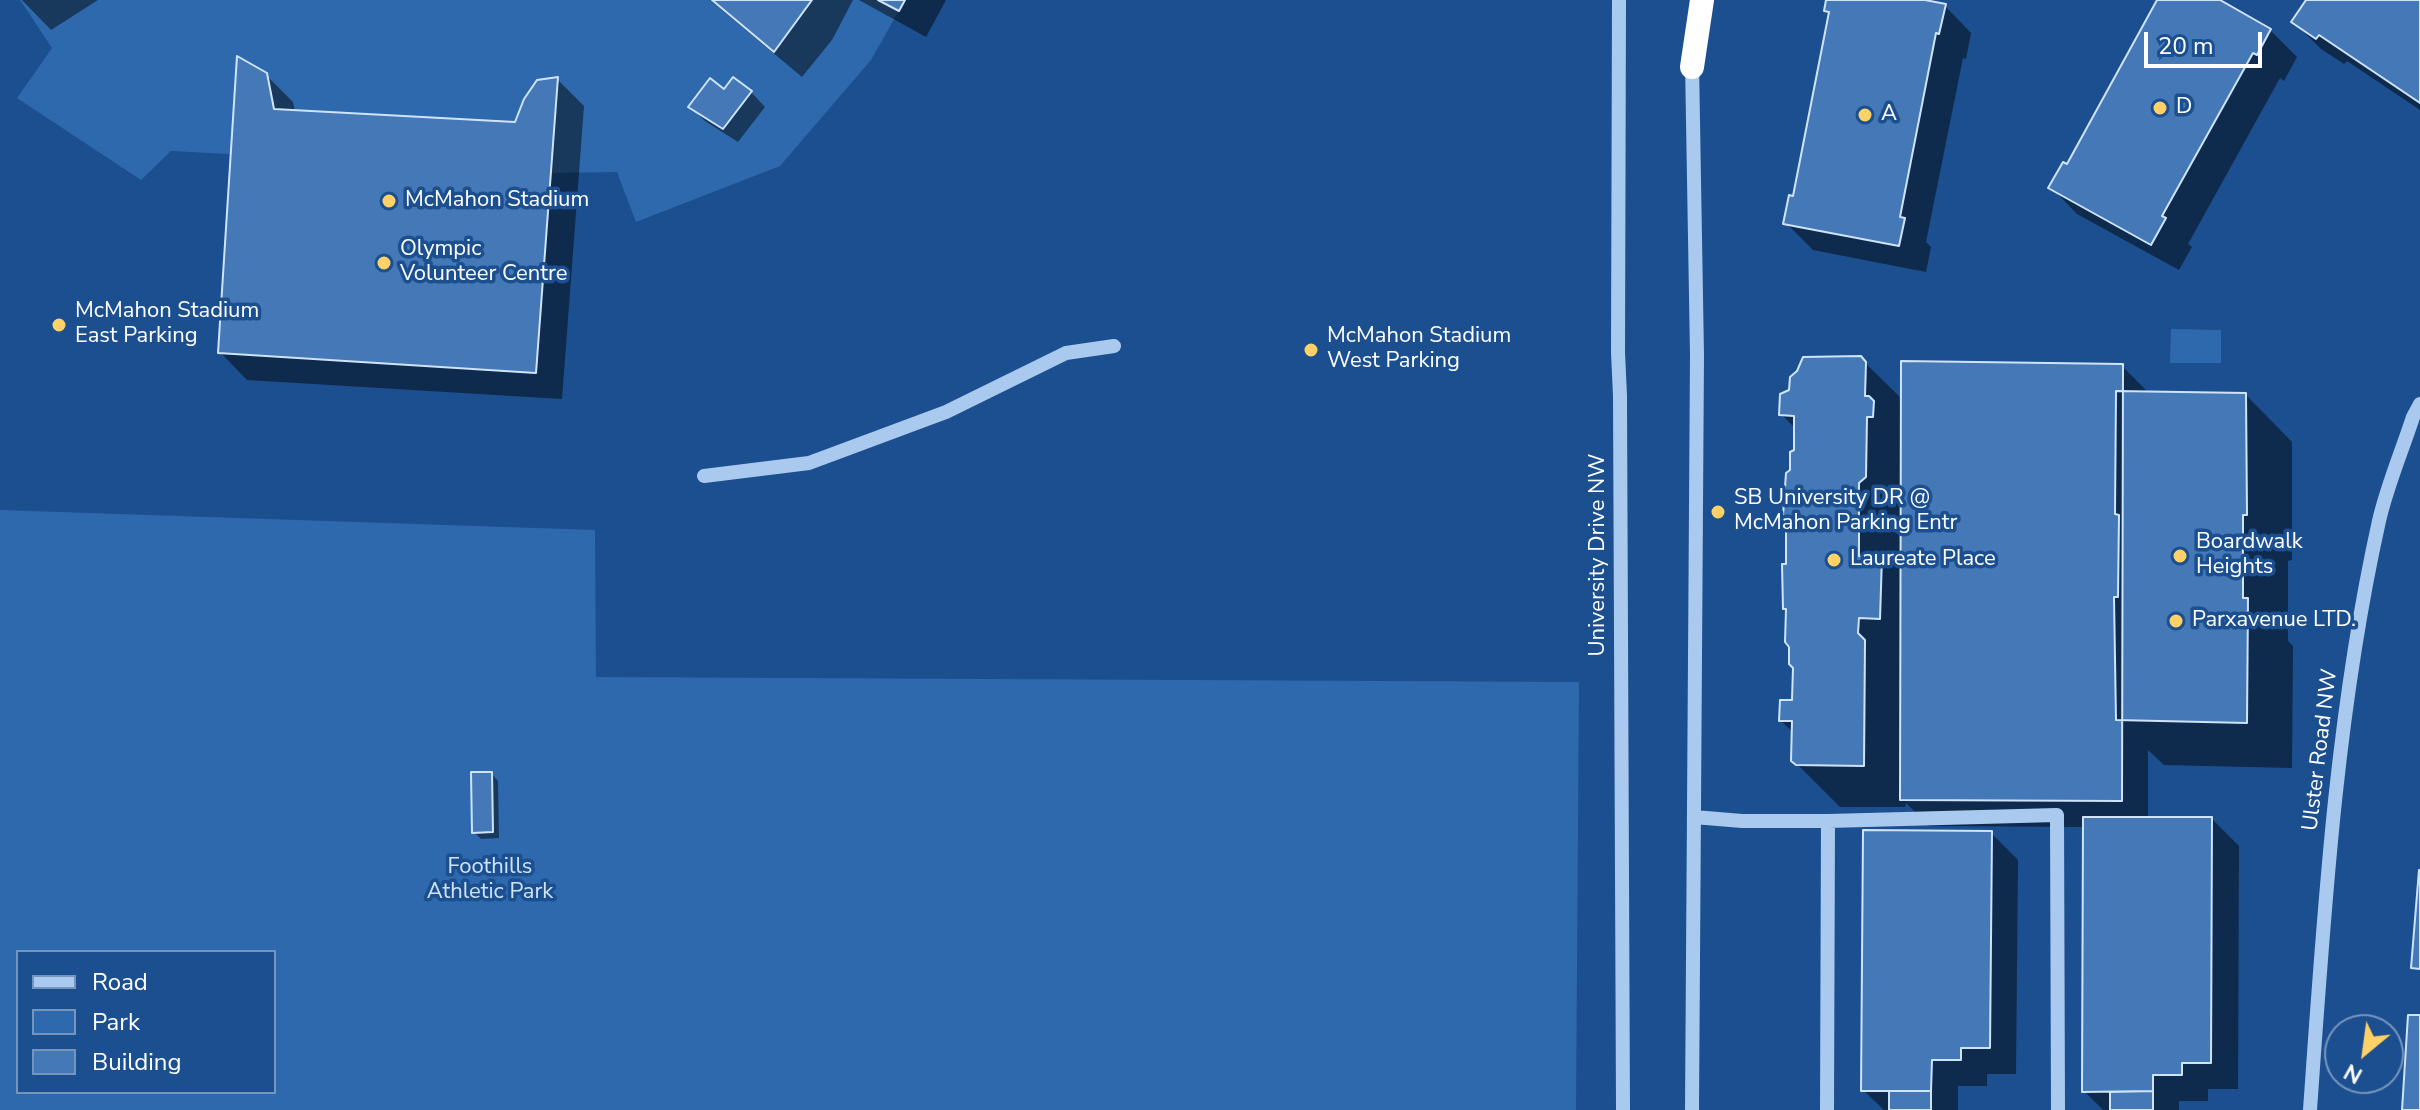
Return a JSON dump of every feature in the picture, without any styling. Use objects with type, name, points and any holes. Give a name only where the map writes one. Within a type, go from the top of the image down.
[{"type":"highway","points":[[1692,67],[1702,0]]},
{"type":"street","name":"University Drive NW","points":[[1619,0],[1623,1110]]},
{"type":"street","points":[[1692,0],[1697,355],[1692,1110]]},
{"type":"street","points":[[704,476],[809,463],[946,412],[1066,353],[1114,346]]},
{"type":"street","name":"Ulster Road NW","points":[[2310,1110],[2324,914],[2344,717],[2380,519],[2420,404]]},
{"type":"street","points":[[1694,817],[1742,821],[1828,821],[2057,815],[2058,1110]]},
{"type":"street","points":[[1827,1110],[1828,821]]},
{"type":"green space","name":"McMahon Stadium","points":[[20,0],[905,0],[871,60],[780,166],[636,222],[617,172],[552,173],[536,373],[218,353],[230,154],[171,151],[141,180],[17,98],[52,48]]},
{"type":"green space","points":[[2171,329],[2221,330],[2221,363],[2170,363]]},
{"type":"green space","name":"Foothills Athletic Park","points":[[0,510],[595,530],[596,677],[1579,682],[1576,1110],[0,1110]]},
{"type":"building","points":[[712,0],[812,0],[774,52]]},
{"type":"building","points":[[878,0],[905,0],[899,11]]},
{"type":"building","name":"A","points":[[1826,0],[1925,0],[1946,4],[1939,34],[1936,33],[1900,217],[1905,218],[1899,246],[1783,224],[1789,195],[1793,196],[1829,12],[1824,11]]},
{"type":"building","name":"D","points":[[2157,0],[2220,0],[2271,29],[2257,55],[2253,53],[2162,216],[2166,218],[2151,245],[2048,188],[2063,162],[2067,164]]},
{"type":"building","points":[[2306,0],[2420,0],[2420,103],[2319,35],[2316,39],[2291,22]]},
{"type":"building","name":"Olympic Volunteer Centre","points":[[237,56],[267,73],[274,109],[515,122],[524,99],[537,80],[558,77],[536,373],[218,353]]},
{"type":"building","points":[[733,77],[752,91],[723,129],[688,107],[710,78],[724,89]]},
{"type":"building","name":"Laureate Place","points":[[1861,356],[1866,362],[1865,396],[1874,401],[1873,417],[1867,417],[1866,477],[1859,483],[1859,556],[1882,556],[1880,619],[1859,618],[1858,633],[1865,640],[1864,766],[1796,765],[1791,761],[1792,721],[1779,721],[1780,700],[1792,700],[1793,668],[1789,664],[1789,647],[1785,642],[1786,609],[1783,609],[1782,564],[1786,564],[1786,530],[1782,530],[1786,473],[1790,470],[1790,452],[1794,450],[1794,416],[1779,415],[1780,394],[1789,390],[1790,377],[1797,371],[1803,357]]},
{"type":"building","points":[[1901,361],[2123,364],[2122,801],[1900,800]]},
{"type":"building","name":"Boardwalk Heights","points":[[2116,391],[2246,393],[2247,515],[2243,515],[2243,598],[2248,598],[2247,723],[2116,720],[2114,597],[2118,597],[2119,515],[2115,514]]},
{"type":"building","points":[[471,772],[492,772],[493,832],[472,833]]},
{"type":"building","points":[[2083,817],[2212,817],[2211,1063],[2182,1063],[2182,1075],[2153,1075],[2153,1091],[2082,1092]]},
{"type":"building","points":[[1863,830],[1992,831],[1990,1048],[1961,1048],[1961,1060],[1932,1060],[1931,1091],[1861,1091]]},
{"type":"building","points":[[2420,870],[2420,969],[2411,968]]},
{"type":"building","points":[[2408,1015],[2420,1015],[2420,1110],[2402,1110]]},
{"type":"building","points":[[1889,1091],[1931,1091],[1931,1110],[1889,1110]]},
{"type":"building","points":[[2153,1091],[2153,1110],[2110,1110],[2110,1092]]},
{"type":"place","name":"D","points":[[2160,108]]},
{"type":"place","name":"A","points":[[1865,115]]},
{"type":"place","name":"McMahon Stadium","points":[[389,201]]},
{"type":"place","name":"Olympic Volunteer Centre","points":[[384,263]]},
{"type":"place","name":"McMahon Stadium East Parking","points":[[59,325]]},
{"type":"place","name":"McMahon Stadium West Parking","points":[[1311,350]]},
{"type":"place","name":"SB University DR @ McMahon Parking Entr","points":[[1718,512]]},
{"type":"place","name":"Boardwalk Heights","points":[[2180,556]]},
{"type":"place","name":"Laureate Place","points":[[1834,560]]},
{"type":"place","name":"Parxavenue LTD.","points":[[2176,621]]}]
